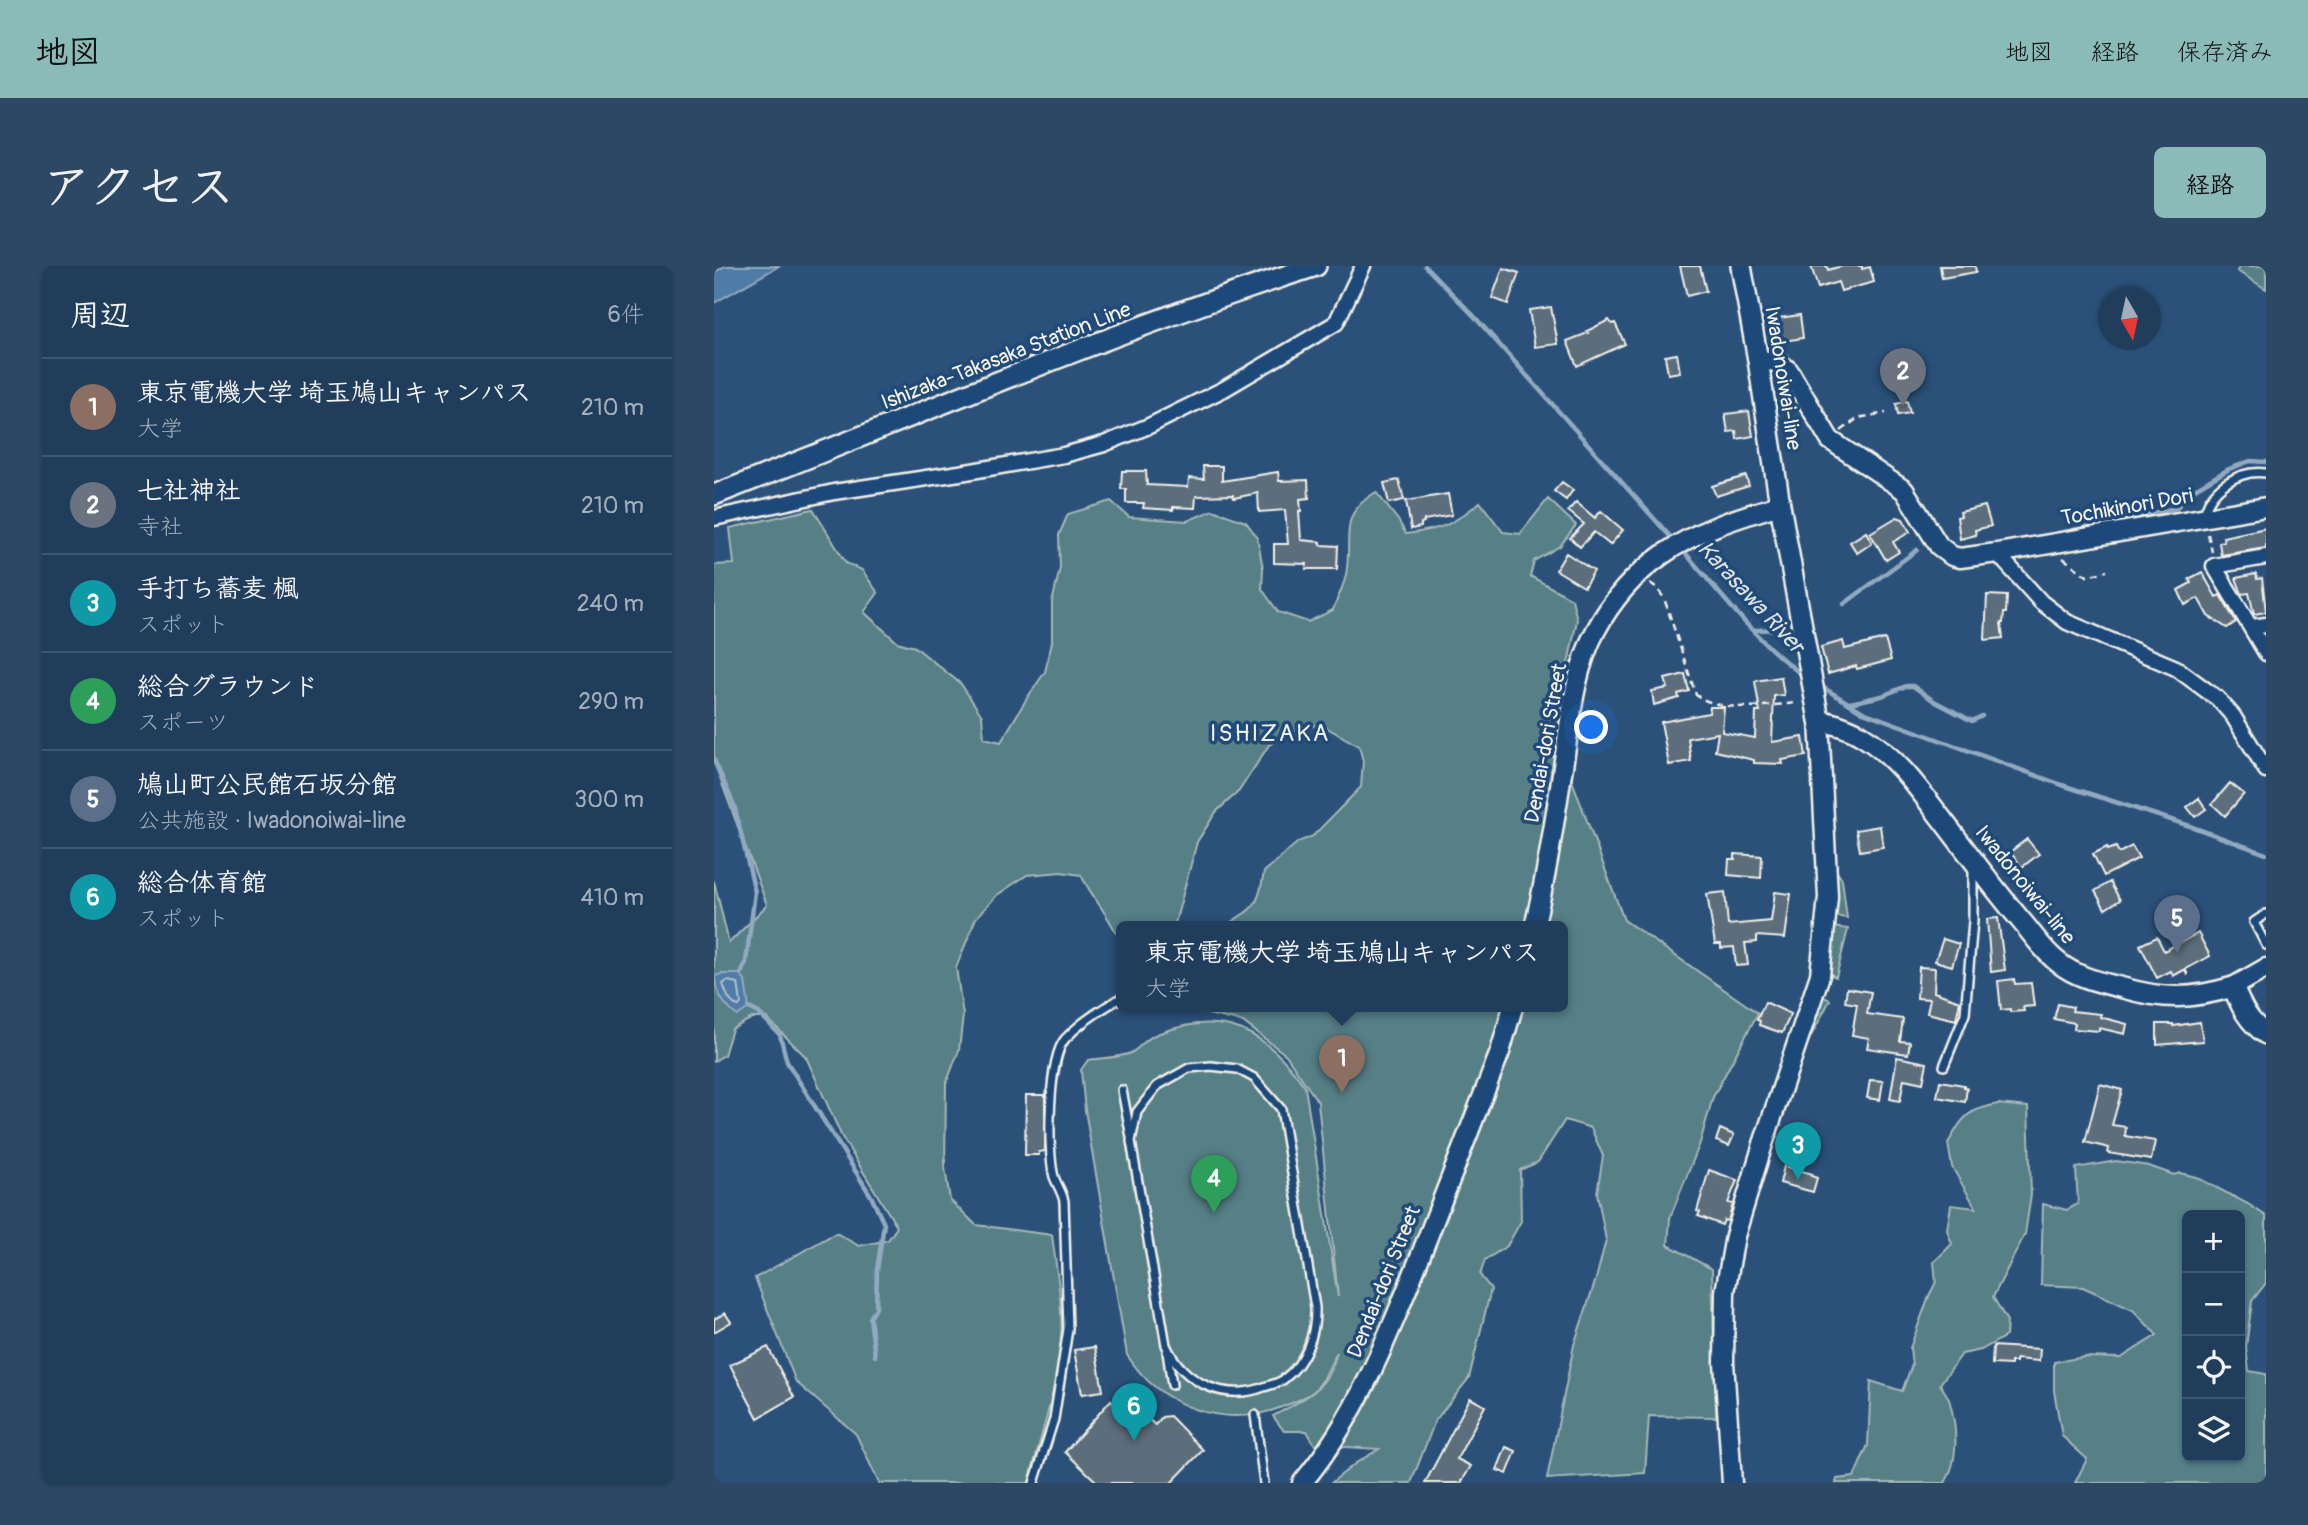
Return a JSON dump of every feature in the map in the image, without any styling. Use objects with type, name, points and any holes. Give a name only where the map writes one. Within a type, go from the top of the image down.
[{"type":"main road","name":"Ishizaka-Takasaka Station Line","points":[[714,495],[1099,343],[1261,283],[1316,266]]},
{"type":"main road","name":"Iwadonoiwai-line","points":[[1741,266],[1817,712],[1864,737],[1892,758],[2045,951],[2059,964],[2081,976],[2132,991],[2182,998],[2206,995],[2233,987]]},
{"type":"main road","points":[[2233,987],[2242,1010],[2257,1028],[2266,1034]]},
{"type":"street","points":[[714,518],[834,492],[1064,455],[1104,444],[1149,426],[1224,389],[1336,323],[1363,266]]},
{"type":"street","name":"Tochikinori Dori","points":[[1758,360],[1778,362],[1789,371],[1830,440],[1904,490],[1939,547],[1959,558],[2266,507]]},
{"type":"street","name":"Dendai-dori Street","points":[[1535,921],[1584,658],[1612,602],[1664,553],[1695,535],[1780,505]]},
{"type":"street","points":[[1997,553],[2041,602],[2067,622],[2176,668],[2218,699],[2233,716],[2266,770]]},
{"type":"street","points":[[2266,557],[2214,566],[2259,626],[2266,653]]},
{"type":"street","points":[[1732,1483],[1724,1362],[1725,1292],[1735,1236],[1820,975],[1828,897],[1817,712]]},
{"type":"street","points":[[2233,987],[2266,968]]},
{"type":"street","name":"Dendai-dori Street","points":[[1302,1483],[1352,1413],[1377,1362],[1500,1052],[1512,1012]]},
{"type":"lane","points":[[2204,517],[2205,507],[2228,481],[2243,473],[2266,473]]},
{"type":"lane","points":[[1944,1066],[1965,1014],[1973,920],[1974,862]]},
{"type":"lane","points":[[2266,915],[2253,922],[2266,945]]},
{"type":"lane","points":[[1034,1483],[1054,1419],[1068,1329],[1064,1201],[1062,1188],[1055,1180],[1052,1159],[1052,1072],[1063,1041],[1096,1012],[1116,1001]]},
{"type":"lane","points":[[1131,1141],[1137,1112],[1157,1086],[1189,1068],[1211,1066],[1237,1069],[1254,1078],[1281,1109],[1315,1307],[1315,1326],[1307,1352],[1283,1380],[1250,1393],[1221,1392],[1202,1385],[1179,1367],[1166,1345]]},
{"type":"lane","points":[[1122,1090],[1172,1385]]},
{"type":"lane","points":[[1255,1415],[1264,1483]]},
{"type":"path","points":[[1858,418],[1886,413]]},
{"type":"path","points":[[2204,517],[2214,566]]},
{"type":"path","points":[[2059,556],[2087,576],[2107,571]]},
{"type":"path","points":[[1639,575],[1656,587],[1664,598],[1696,695],[1706,702],[1732,706],[1804,703],[1817,712]]},
{"type":"green space","points":[[2240,266],[2266,266],[2266,289],[2237,271]]},
{"type":"green space","points":[[1376,492],[1406,534],[1446,525],[1480,502],[1503,532],[1520,534],[1548,499],[1576,525],[1560,546],[1534,561],[1530,576],[1572,599],[1577,620],[1554,732],[1624,920],[1758,1013],[1713,1097],[1700,1143],[1670,1218],[1668,1245],[1712,1269],[1716,1417],[1649,1416],[1645,1473],[1547,1479],[1574,1345],[1606,1240],[1597,1193],[1603,1156],[1591,1128],[1565,1120],[1538,1162],[1520,1170],[1521,1221],[1507,1246],[1485,1260],[1480,1275],[1491,1289],[1469,1378],[1435,1421],[1411,1483],[1331,1483],[1379,1449],[1315,1445],[1307,1431],[1284,1431],[1273,1416],[1305,1398],[1321,1385],[1337,1352],[1322,1382],[1308,1395],[1260,1414],[1238,1416],[1195,1409],[1175,1400],[1141,1373],[1127,1355],[1085,1110],[1081,1070],[1088,1060],[1126,1055],[1157,1034],[1203,1023],[1241,1030],[1275,1051],[1305,1087],[1338,1297],[1318,1102],[1286,1055],[1243,1022],[1203,1012],[1568,1012],[1568,921],[1232,921],[1257,901],[1264,872],[1298,842],[1313,836],[1361,787],[1363,761],[1359,746],[1320,724],[1289,733],[1269,745],[1239,791],[1216,812],[1197,842],[1176,921],[1116,921],[1116,933],[1081,875],[1061,872],[1027,875],[997,895],[976,918],[956,968],[963,1015],[959,1050],[946,1084],[945,1168],[950,1200],[976,1225],[1052,1235],[1061,1311],[1057,1373],[1029,1483],[879,1483],[856,1434],[796,1382],[755,1278],[836,1233],[859,1246],[888,1240],[897,1227],[842,1137],[806,1057],[767,1018],[752,1018],[732,1029],[724,1055],[714,1061],[714,881],[729,943],[767,905],[714,762],[714,565],[734,564],[730,528],[813,509],[846,563],[862,570],[878,593],[864,612],[897,642],[915,647],[961,684],[982,716],[984,738],[1001,742],[1045,672],[1052,642],[1052,603],[1060,568],[1059,535],[1068,514],[1111,501],[1129,517],[1187,521],[1213,510],[1246,522],[1257,537],[1263,568],[1262,589],[1278,612],[1308,622],[1333,610],[1345,579],[1350,520],[1363,501]]},
{"type":"green space","points":[[1833,867],[1842,879],[1847,918],[1833,916]]},
{"type":"green space","points":[[1832,927],[1848,929],[1836,977],[1825,972]]},
{"type":"green space","points":[[1822,996],[1830,1000],[1808,1042]]},
{"type":"green space","points":[[1998,1104],[2028,1107],[2031,1195],[2025,1234],[1993,1297],[2007,1321],[2006,1336],[1981,1350],[1962,1354],[1940,1384],[1949,1400],[1954,1423],[1955,1454],[1950,1474],[1945,1483],[1836,1483],[1837,1479],[1854,1477],[1868,1445],[1871,1381],[1902,1391],[1912,1365],[1910,1348],[1936,1282],[1934,1262],[1952,1244],[1947,1230],[1951,1205],[1976,1208],[1952,1167],[1948,1143],[1958,1126],[1972,1112]]},
{"type":"green space","points":[[2116,1161],[2149,1166],[2174,1175],[2180,1173],[2196,1177],[2266,1216],[2266,1283],[2252,1301],[2246,1347],[2249,1371],[2266,1374],[2266,1483],[2075,1483],[2087,1459],[2062,1436],[2054,1391],[2054,1362],[2085,1357],[2121,1358],[2157,1335],[2133,1310],[2083,1287],[2041,1285],[2043,1204],[2067,1210],[2078,1204],[2076,1168]]},
{"type":"water","points":[[725,266],[779,266],[714,303],[714,272]]},
{"type":"water","points":[[741,974],[745,981],[749,1008],[737,1016],[719,993],[715,976]]},
{"type":"building","points":[[1680,266],[1700,266],[1706,291],[1687,296]]},
{"type":"building","points":[[1811,266],[1827,266],[1828,270],[1842,266],[1862,266],[1862,269],[1870,267],[1874,282],[1841,291],[1838,282],[1818,288]]},
{"type":"building","points":[[1940,266],[1975,266],[1976,272],[1942,278]]},
{"type":"building","points":[[1503,268],[1519,273],[1508,304],[1492,298]]},
{"type":"building","points":[[1551,307],[1558,344],[1535,347],[1529,310]]},
{"type":"building","points":[[1800,315],[1803,338],[1777,342],[1777,339],[1774,339],[1772,319]]},
{"type":"building","points":[[1609,320],[1612,324],[1615,323],[1625,344],[1577,366],[1567,341],[1588,333],[1587,331]]},
{"type":"building","points":[[1677,354],[1680,372],[1668,374],[1665,356]]},
{"type":"building","points":[[1907,401],[1910,413],[1898,415],[1896,404]]},
{"type":"building","points":[[1749,411],[1753,436],[1737,439],[1736,431],[1728,432],[1725,414]]},
{"type":"building","points":[[1203,466],[1222,466],[1222,481],[1278,472],[1279,481],[1308,480],[1309,498],[1300,499],[1301,540],[1338,546],[1337,569],[1306,569],[1307,564],[1274,563],[1274,544],[1288,544],[1285,510],[1259,512],[1258,493],[1234,498],[1233,495],[1196,496],[1195,508],[1173,507],[1173,510],[1143,508],[1144,503],[1126,503],[1126,489],[1121,489],[1122,471],[1146,471],[1147,485],[1188,487],[1189,478],[1204,479]]},
{"type":"building","points":[[1746,476],[1749,486],[1716,496],[1712,486]]},
{"type":"building","points":[[1399,480],[1404,500],[1389,503],[1384,483]]},
{"type":"building","points":[[1562,482],[1573,490],[1566,500],[1554,491]]},
{"type":"building","points":[[1448,494],[1452,515],[1424,520],[1421,527],[1411,529],[1406,501]]},
{"type":"building","points":[[1576,502],[1595,518],[1601,511],[1623,530],[1610,545],[1594,532],[1580,547],[1570,538],[1584,524],[1568,511]]},
{"type":"building","points":[[1985,506],[1991,526],[1975,530],[1976,535],[1960,539],[1957,517],[1961,516],[1960,512]]},
{"type":"building","points":[[1897,517],[1903,519],[1910,532],[1893,542],[1899,552],[1886,560],[1870,533]]},
{"type":"building","points":[[2266,528],[2266,548],[2221,555],[2219,542],[2224,541],[2223,537]]},
{"type":"building","points":[[1866,532],[1872,543],[1857,553],[1850,542]]},
{"type":"building","points":[[1566,553],[1594,571],[1584,587],[1556,570]]},
{"type":"building","points":[[2202,572],[2216,597],[2220,595],[2236,622],[2227,628],[2208,616],[2198,598],[2185,605],[2178,590],[2191,583],[2189,579]]},
{"type":"building","points":[[2256,574],[2257,579],[2262,578],[2266,612],[2254,614],[2249,593],[2242,594],[2236,578]]},
{"type":"building","points":[[1987,595],[2007,596],[2006,613],[2001,623],[2003,638],[1985,640]]},
{"type":"building","points":[[1885,639],[1891,660],[1828,674],[1821,647],[1843,641],[1845,649]]},
{"type":"building","points":[[1685,674],[1689,691],[1678,694],[1679,698],[1654,705],[1652,691],[1668,688],[1665,679]]},
{"type":"building","points":[[1781,677],[1784,695],[1774,696],[1772,742],[1803,737],[1806,756],[1782,760],[1783,764],[1754,763],[1754,760],[1715,751],[1718,733],[1688,738],[1691,761],[1669,765],[1661,722],[1709,713],[1710,707],[1724,707],[1722,732],[1755,738],[1756,712],[1760,712],[1755,681]]},
{"type":"building","points":[[2230,783],[2244,794],[2225,816],[2212,804]]},
{"type":"building","points":[[2199,798],[2206,809],[2195,817],[2187,807]]},
{"type":"building","points":[[1880,826],[1883,847],[1860,851],[1856,830]]},
{"type":"building","points":[[2027,839],[2039,854],[2022,867],[2010,852]]},
{"type":"building","points":[[2132,846],[2139,858],[2104,876],[2093,854],[2107,847],[2108,850],[2116,847],[2119,853]]},
{"type":"building","points":[[1735,854],[1762,856],[1761,878],[1728,875],[1729,859],[1735,859]]},
{"type":"building","points":[[2110,882],[2120,900],[2105,909],[2095,891]]},
{"type":"building","points":[[1725,892],[1728,925],[1771,921],[1775,892],[1791,894],[1785,938],[1757,936],[1757,942],[1745,943],[1748,965],[1736,966],[1734,947],[1721,948],[1721,944],[1715,944],[1707,894]]},
{"type":"building","points":[[1998,918],[2005,970],[1991,972],[1987,919]]},
{"type":"building","points":[[2198,933],[2210,956],[2173,976],[2171,971],[2157,978],[2140,945],[2157,937],[2164,951]]},
{"type":"building","points":[[1943,939],[1959,944],[1952,966],[1935,961]]},
{"type":"building","points":[[1919,967],[1935,968],[1934,992],[1960,1001],[1956,1020],[1927,1013],[1930,999],[1917,998]]},
{"type":"building","points":[[2014,979],[2015,984],[2031,983],[2034,1006],[2023,1007],[2024,1011],[2001,1010],[1998,981]]},
{"type":"building","points":[[1847,988],[1871,992],[1867,1014],[1903,1019],[1900,1041],[1910,1042],[1908,1054],[1867,1048],[1869,1038],[1852,1035],[1857,1004],[1845,1002]]},
{"type":"building","points":[[1765,1002],[1791,1014],[1782,1033],[1759,1025],[1760,1021],[1757,1020]]},
{"type":"building","points":[[2058,1004],[2073,1007],[2072,1011],[2101,1014],[2100,1017],[2127,1024],[2125,1034],[2099,1028],[2099,1031],[2074,1029],[2075,1023],[2054,1019]]},
{"type":"building","points":[[2200,1022],[2203,1041],[2157,1045],[2157,1024],[2173,1026]]},
{"type":"building","points":[[1897,1057],[1927,1063],[1923,1083],[1904,1079],[1900,1101],[1890,1099]]},
{"type":"building","points":[[1870,1080],[1883,1081],[1880,1100],[1867,1098]]},
{"type":"building","points":[[1940,1081],[1964,1085],[1967,1088],[1965,1102],[1937,1097]]},
{"type":"building","points":[[2100,1084],[2122,1090],[2112,1125],[2126,1127],[2125,1136],[2155,1141],[2151,1160],[2108,1153],[2109,1148],[2085,1142]]},
{"type":"building","points":[[1026,1095],[1045,1095],[1045,1151],[1039,1152],[1039,1155],[1025,1155]]},
{"type":"building","points":[[1720,1129],[1734,1135],[1729,1146],[1716,1141]]},
{"type":"building","points":[[1784,1166],[1817,1178],[1813,1192],[1780,1183]]},
{"type":"building","points":[[1709,1170],[1737,1180],[1728,1203],[1733,1204],[1728,1221],[1724,1220],[1722,1225],[1698,1216],[1700,1212],[1697,1211]]},
{"type":"building","points":[[725,1313],[731,1322],[714,1332],[714,1319]]},
{"type":"building","points":[[1993,1346],[2040,1349],[2039,1361],[2016,1359],[2011,1365],[1992,1364]]},
{"type":"building","points":[[768,1347],[794,1397],[758,1418],[730,1365]]},
{"type":"building","points":[[1095,1347],[1103,1391],[1082,1394],[1074,1350]]},
{"type":"building","points":[[1470,1398],[1485,1406],[1457,1459],[1471,1466],[1461,1483],[1425,1483]]},
{"type":"building","points":[[1111,1400],[1138,1426],[1146,1417],[1155,1425],[1162,1417],[1170,1416],[1203,1450],[1171,1483],[1098,1483],[1065,1452]]},
{"type":"building","points":[[1506,1447],[1516,1451],[1507,1474],[1497,1470]]},
{"type":"waterway","name":"Karasawa River","points":[[1425,266],[1473,315],[1675,542]]},
{"type":"waterway","points":[[2074,530],[2176,508],[2195,489],[2229,469],[2250,461],[2266,462]]},
{"type":"waterway","name":"Karasawa River","points":[[1681,548],[1756,634],[1806,677]]},
{"type":"waterway","points":[[1844,604],[1917,550]]},
{"type":"waterway","points":[[1755,630],[1785,629]]},
{"type":"waterway","name":"Karasawa River","points":[[1819,685],[1863,712],[2062,785],[2190,826],[2266,854]]},
{"type":"waterway","points":[[1850,703],[1913,686],[1934,701],[1972,721],[1982,716]]},
{"type":"waterway","points":[[714,760],[734,805],[755,892],[746,962],[741,974]]},
{"type":"waterway","points":[[749,1008],[759,1013],[780,1035],[787,1062],[871,1196],[884,1224],[877,1270],[876,1308],[870,1318],[875,1356]]},
{"type":"place","name":"七社神社","points":[[1903,406]]},
{"type":"place","name":"鳩山町公民館石坂分館","points":[[2177,953]]},
{"type":"place","name":"東京電機大学 埼玉鳩山キャンパス","points":[[1342,1093]]},
{"type":"place","name":"手打ち蕎麦 楓","points":[[1798,1180]]},
{"type":"place","name":"総合グラウンド","points":[[1214,1213]]},
{"type":"place","name":"総合体育館","points":[[1134,1441]]},
{"type":"district","name":"ISHIZAKA","points":[[1270,733]]}]
